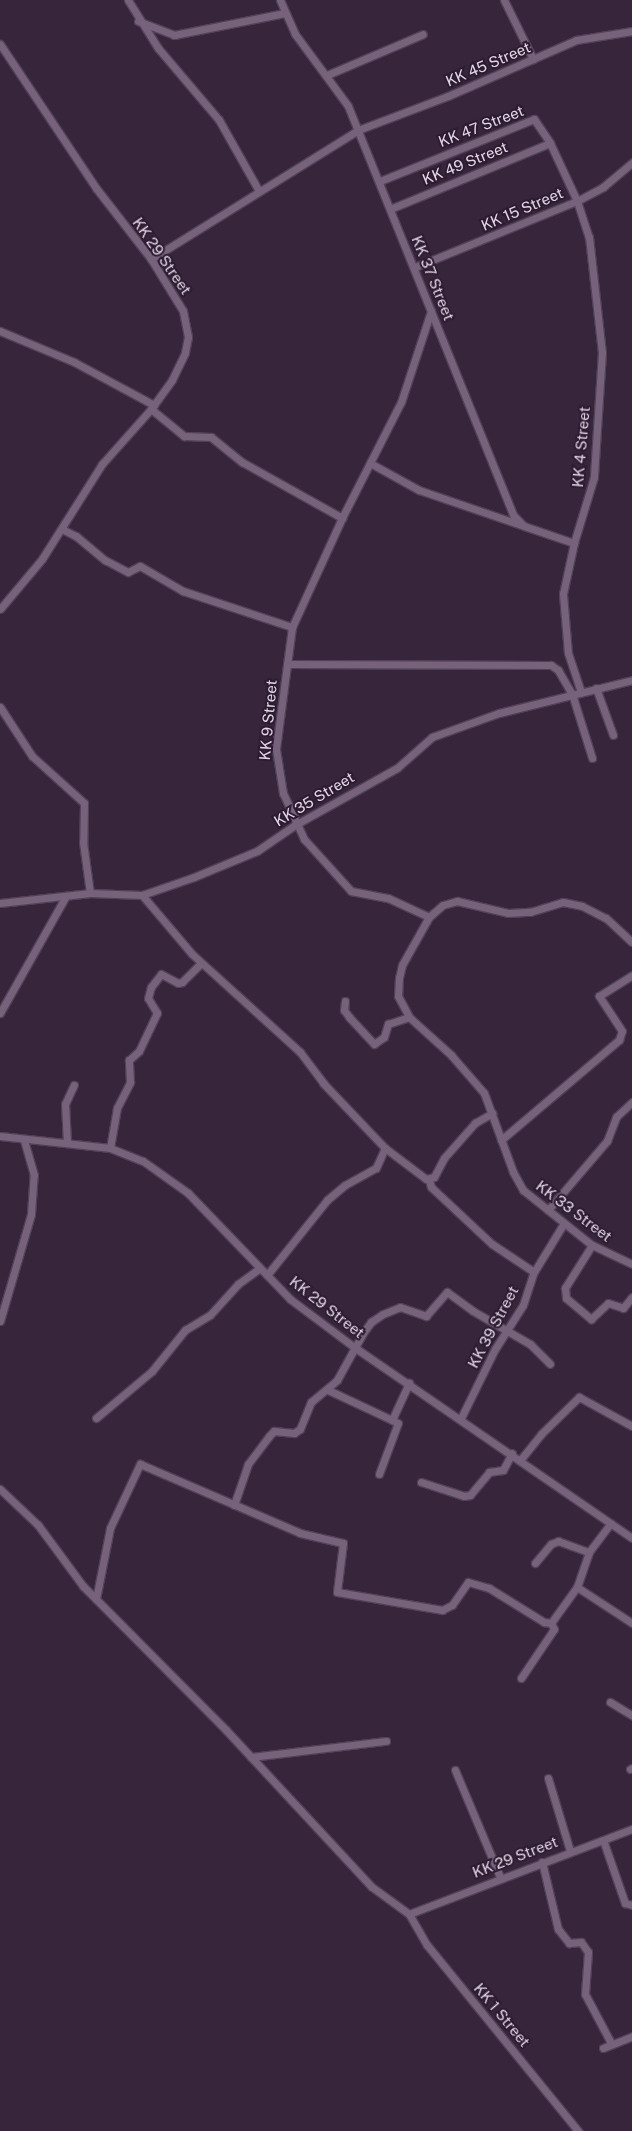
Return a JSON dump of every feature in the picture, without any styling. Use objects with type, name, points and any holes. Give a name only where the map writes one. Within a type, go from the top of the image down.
[{"type":"street","points":[[128,0],[138,21],[219,120],[259,191]]},
{"type":"street","name":"KK 37 Street","points":[[280,0],[285,13],[310,56],[344,98],[415,267],[512,511],[524,526]]},
{"type":"street","points":[[504,0],[533,59]]},
{"type":"street","points":[[138,21],[174,35],[285,13]]},
{"type":"street","name":"KK 45 Street","points":[[151,259],[358,130],[402,115],[586,37],[632,31]]},
{"type":"street","points":[[327,75],[423,34]]},
{"type":"street","name":"KK 29 Street","points":[[0,44],[96,188],[151,259],[183,310],[188,338],[179,369],[153,407],[102,464],[62,529],[0,609]]},
{"type":"street","name":"KK 47 Street","points":[[380,181],[530,120],[537,122],[550,143],[577,201]]},
{"type":"street","name":"KK 49 Street","points":[[390,208],[550,143]]},
{"type":"street","name":"KK 15 Street","points":[[415,267],[577,201],[603,187],[632,163]]},
{"type":"street","name":"KK 4 Street","points":[[577,201],[589,237],[602,368],[594,477],[574,544],[563,594],[568,653],[581,692]]},
{"type":"street","name":"KK 9 Street","points":[[429,918],[388,898],[351,891],[316,856],[295,825],[278,775],[276,749],[292,627],[342,518],[401,402],[431,311]]},
{"type":"street","points":[[0,331],[74,362],[153,407],[184,436],[211,437],[242,462],[342,518]]},
{"type":"street","points":[[370,463],[419,490],[574,544]]},
{"type":"street","points":[[62,529],[76,536],[105,560],[128,572],[140,566],[183,591],[292,627]]},
{"type":"street","points":[[287,664],[545,665],[558,670],[572,694],[584,742],[592,758]]},
{"type":"street","name":"KK 35 Street","points":[[0,903],[90,893],[142,896],[257,851],[295,825],[397,768],[432,737],[499,713],[632,680]]},
{"type":"street","points":[[596,688],[613,735]]},
{"type":"street","points":[[0,707],[32,756],[84,803],[83,842],[90,893]]},
{"type":"street","points":[[0,1012],[66,896]]},
{"type":"street","points":[[142,896],[201,963],[300,1052],[329,1089],[385,1148],[429,1180],[431,1187],[486,1238],[534,1272]]},
{"type":"street","points":[[429,918],[443,905],[457,901],[508,913],[530,912],[563,902],[582,906],[606,918],[632,942]]},
{"type":"street","name":"KK 33 Street","points":[[429,918],[402,965],[398,996],[409,1017],[466,1072],[484,1093],[501,1140],[523,1190],[592,1245],[632,1264]]},
{"type":"street","points":[[110,1148],[116,1108],[130,1082],[129,1060],[139,1051],[157,1012],[148,998],[151,987],[161,974],[178,983],[182,982],[201,963]]},
{"type":"street","points":[[501,1140],[619,1040],[622,1031],[599,996],[632,974]]},
{"type":"street","points":[[345,1001],[344,1010],[374,1044],[384,1037],[388,1024],[409,1017]]},
{"type":"street","points":[[67,1142],[65,1104],[74,1085]]},
{"type":"street","points":[[548,1210],[607,1141],[616,1117],[632,1102]]},
{"type":"street","points":[[429,1180],[467,1132],[492,1113]]},
{"type":"street","name":"KK 29 Street","points":[[0,1136],[110,1148],[143,1161],[188,1193],[290,1298],[354,1347],[521,1459],[632,1538]]},
{"type":"street","points":[[0,1321],[31,1214],[34,1175],[24,1139]]},
{"type":"street","points":[[267,1275],[327,1200],[345,1186],[376,1168],[385,1148]]},
{"type":"street","name":"KK 39 Street","points":[[461,1418],[495,1349],[508,1332],[523,1305],[534,1272],[564,1223]]},
{"type":"street","points":[[592,1245],[565,1288],[566,1298],[591,1319],[608,1303],[623,1308],[632,1297]]},
{"type":"street","points":[[96,1418],[152,1371],[185,1330],[210,1315],[238,1284],[260,1268]]},
{"type":"street","points":[[234,1505],[248,1464],[274,1431],[297,1432],[312,1402],[328,1390],[345,1368],[354,1347],[371,1322],[383,1314],[400,1307],[426,1316],[447,1292],[508,1332],[530,1344],[550,1364]]},
{"type":"street","points":[[392,1420],[409,1383]]},
{"type":"street","points":[[328,1390],[398,1423],[379,1474]]},
{"type":"street","points":[[521,1459],[541,1434],[579,1397],[632,1426]]},
{"type":"street","points":[[421,1482],[464,1496],[470,1495],[490,1472],[503,1470],[512,1453]]},
{"type":"street","points":[[96,1599],[110,1528],[140,1464],[300,1533],[344,1543],[337,1592],[442,1610],[452,1605],[468,1582],[489,1588],[544,1622],[551,1623]]},
{"type":"street","points":[[0,1489],[38,1525],[70,1572],[251,1757],[372,1887],[409,1914]]},
{"type":"street","points":[[551,1623],[577,1587],[588,1552],[611,1523]]},
{"type":"street","points":[[535,1563],[551,1544],[558,1541],[588,1552]]},
{"type":"street","points":[[577,1587],[632,1623]]},
{"type":"street","points":[[521,1678],[554,1629],[551,1623]]},
{"type":"street","points":[[610,1702],[632,1715]]},
{"type":"street","points":[[251,1757],[386,1741]]},
{"type":"street","points":[[455,1770],[500,1878]]},
{"type":"street","points":[[548,1778],[570,1851]]},
{"type":"street","name":"KK 29 Street","points":[[409,1914],[570,1851],[632,1829]]},
{"type":"street","points":[[603,1840],[625,1903],[632,1905]]},
{"type":"street","points":[[542,1862],[558,1929],[569,1943],[581,1942],[588,1952],[585,1994],[611,2044]]},
{"type":"street","name":"KK 1 Street","points":[[409,1914],[427,1945],[578,2131]]},
{"type":"street","points":[[603,2048],[632,2036]]}]
